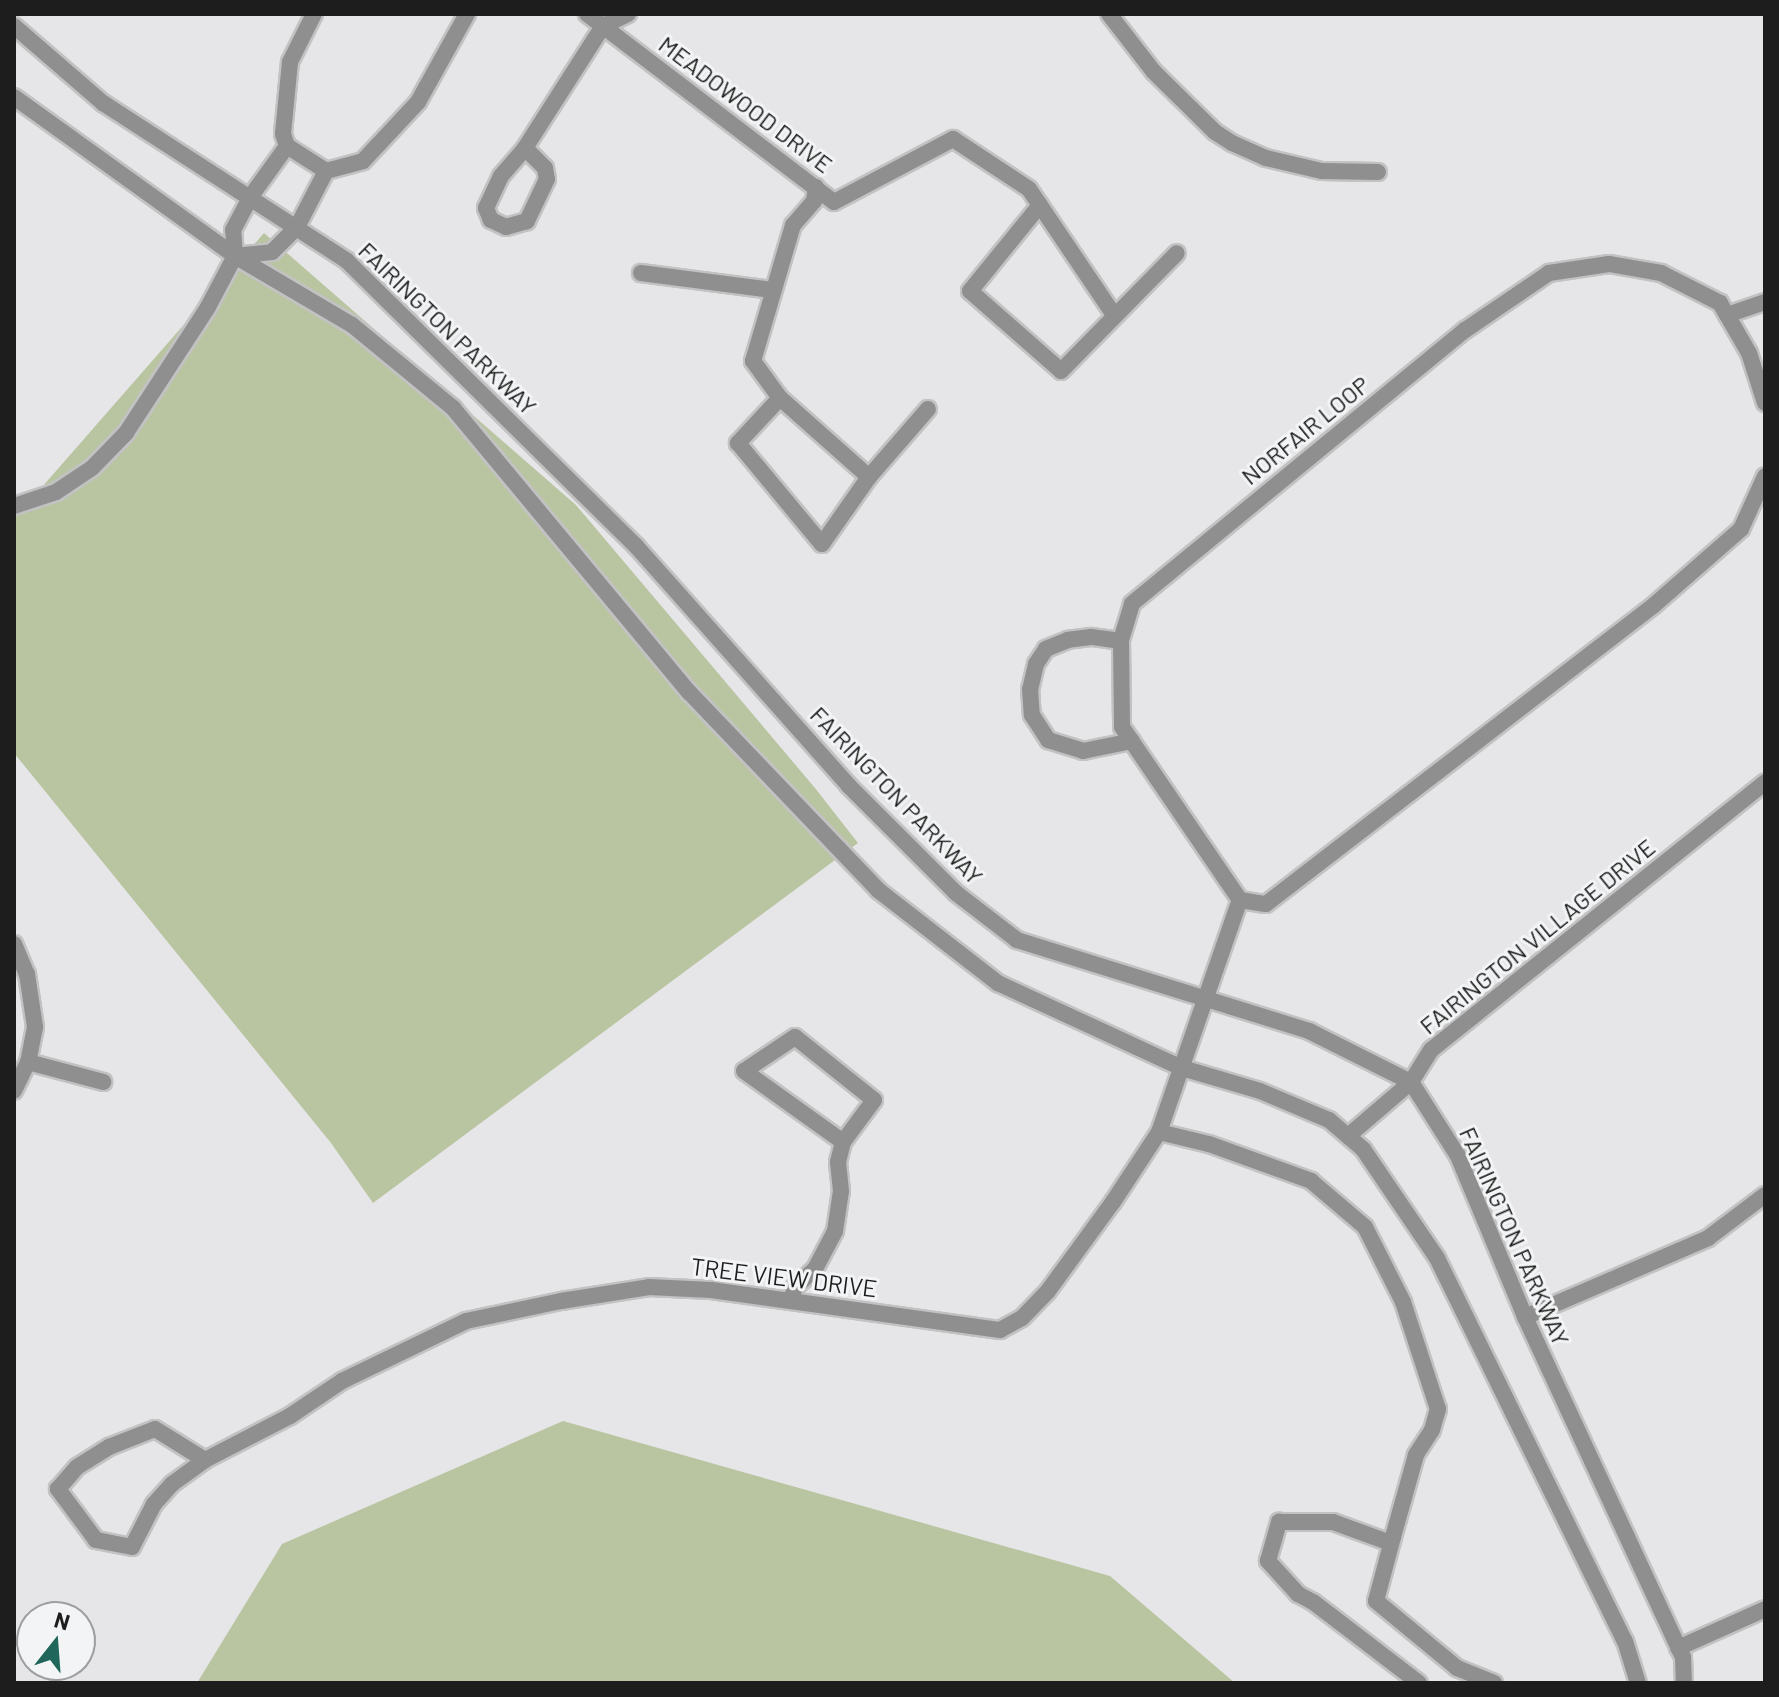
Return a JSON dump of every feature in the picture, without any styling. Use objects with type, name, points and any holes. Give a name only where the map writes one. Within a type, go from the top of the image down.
[{"type":"street","points":[[314,14],[290,62],[283,134],[287,146],[326,171]]},
{"type":"street","points":[[235,256],[272,252],[297,227],[326,171],[363,161],[418,102],[467,14]]},
{"type":"street","name":"MEADOWOOD DRIVE","points":[[587,14],[834,202],[953,139],[1029,189],[1040,205]]},
{"type":"street","points":[[525,148],[545,168],[547,179],[527,221],[506,227],[491,220],[486,208],[501,176],[525,148],[603,26],[628,14]]},
{"type":"street","points":[[1109,14],[1153,71],[1215,132],[1232,143],[1266,158],[1322,171],[1378,172]]},
{"type":"street","name":"FAIRINGTON PARKWAY","points":[[14,26],[103,103],[347,261],[636,546],[849,786],[956,893],[1017,940],[1203,1001],[1309,1031],[1411,1082],[1458,1156],[1525,1317],[1683,1657],[1684,1683]]},
{"type":"street","points":[[14,97],[235,256],[352,325],[453,408],[689,692],[878,890],[998,983],[1182,1068],[1260,1091],[1329,1120],[1363,1149],[1437,1258],[1625,1641],[1638,1683]]},
{"type":"street","points":[[14,506],[56,492],[92,468],[126,433],[208,307],[235,256],[233,230],[251,196],[287,146]]},
{"type":"street","points":[[816,187],[814,201],[793,225],[753,361],[780,398],[869,477]]},
{"type":"street","points":[[1114,315],[1040,205],[970,291],[1061,371],[1177,253]]},
{"type":"street","name":"NORFAIR LOOP","points":[[1240,900],[1122,727],[1121,641],[1132,604],[1465,330],[1549,273],[1609,264],[1661,273],[1720,303],[1749,353],[1765,403]]},
{"type":"street","points":[[641,273],[772,290]]},
{"type":"street","points":[[1727,315],[1765,302]]},
{"type":"street","points":[[780,398],[738,443],[822,544],[869,477],[928,409]]},
{"type":"street","points":[[1203,1001],[1240,900],[1266,904],[1653,606],[1741,529],[1765,476]]},
{"type":"street","points":[[1121,641],[1091,637],[1068,640],[1046,649],[1036,664],[1030,689],[1032,715],[1048,740],[1083,751],[1132,741]]},
{"type":"street","name":"FAIRINGTON VILLAGE DRIVE","points":[[1348,1136],[1411,1082],[1431,1050],[1765,782]]},
{"type":"street","points":[[14,944],[27,974],[35,1027],[28,1062],[14,1091]]},
{"type":"street","name":"TREE VIEW DRIVE","points":[[205,1460],[155,1429],[109,1447],[77,1467],[58,1489],[96,1540],[132,1547],[154,1504],[172,1484],[205,1460],[290,1416],[342,1381],[466,1321],[649,1287],[711,1290],[1000,1330],[1022,1318],[1048,1291],[1159,1132],[1203,1001]]},
{"type":"street","points":[[791,1300],[795,1287],[815,1269],[835,1231],[841,1191],[838,1162],[843,1142],[874,1100],[795,1037],[744,1071],[843,1142]]},
{"type":"street","points":[[28,1062],[103,1082]]},
{"type":"street","points":[[1159,1132],[1209,1144],[1311,1181],[1365,1227],[1403,1302],[1438,1409],[1432,1430],[1416,1455],[1376,1601],[1457,1668],[1494,1683]]},
{"type":"street","points":[[1525,1317],[1708,1238],[1765,1195]]},
{"type":"street","points":[[1393,1537],[1388,1542],[1333,1522],[1279,1522],[1268,1561],[1298,1594],[1313,1602],[1419,1683]]},
{"type":"street","points":[[1678,1648],[1765,1609]]},
{"type":"green space","points":[[264,233],[576,505],[858,843],[373,1203],[331,1143],[14,753],[14,499],[35,495]]},
{"type":"green space","points":[[563,1421],[1110,1576],[1235,1683],[197,1683],[282,1544]]}]
